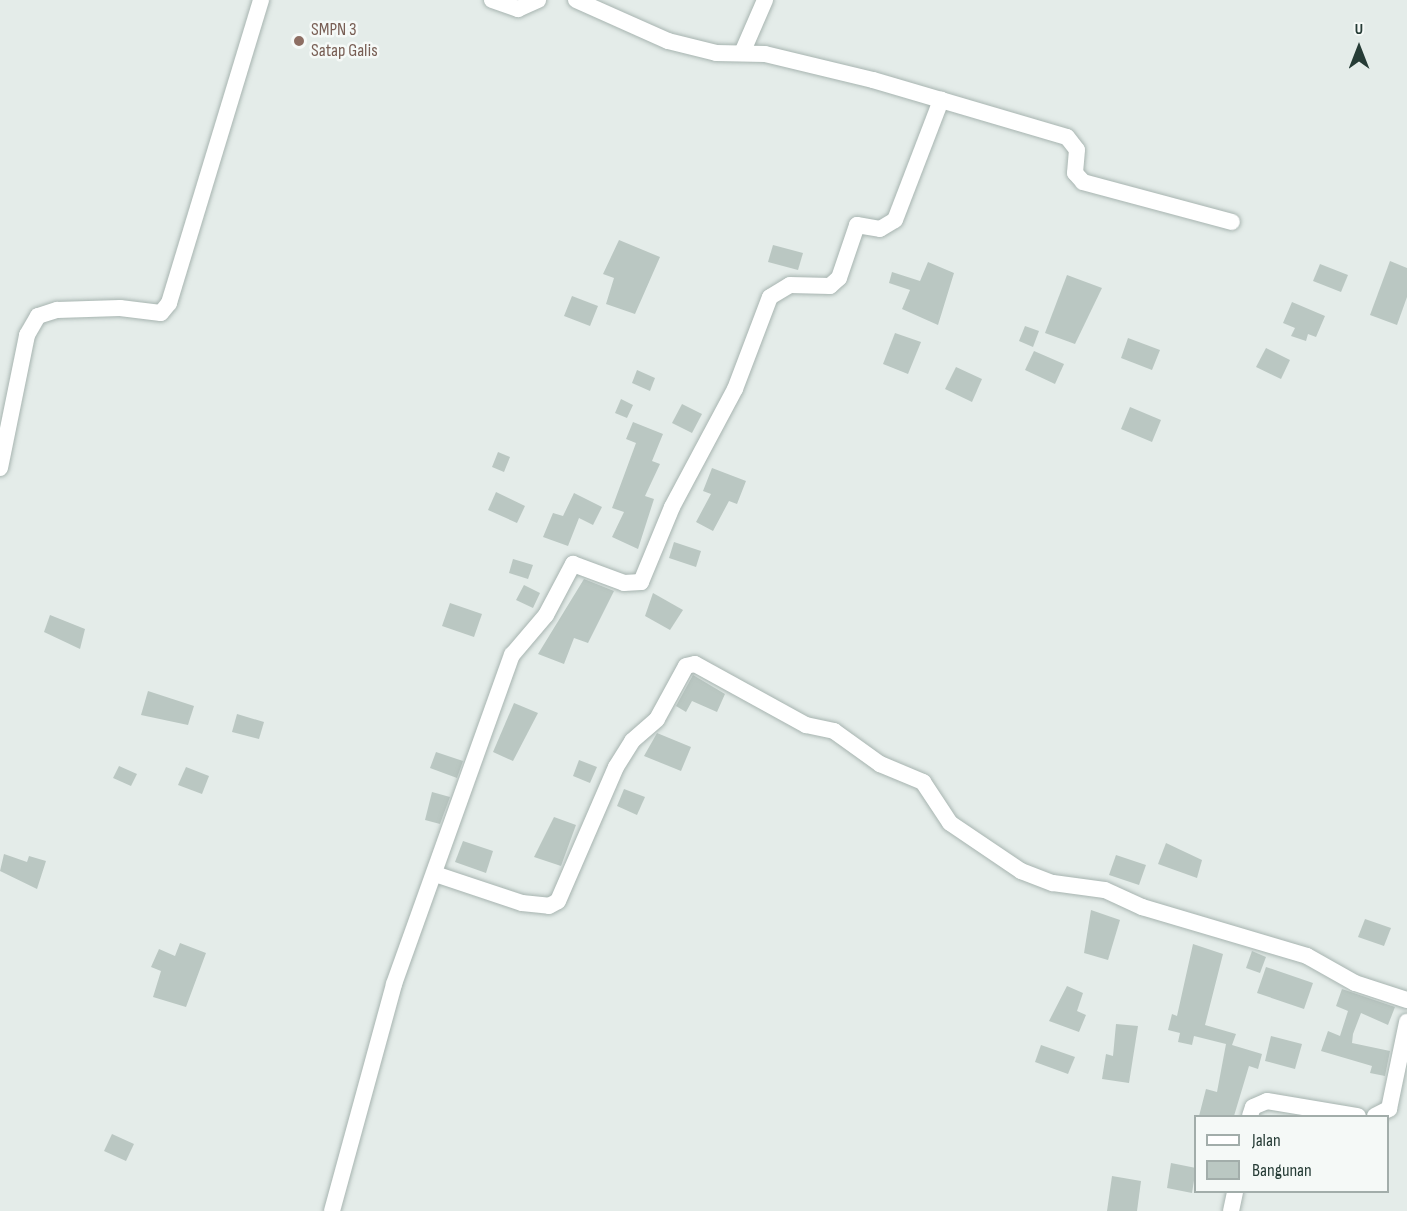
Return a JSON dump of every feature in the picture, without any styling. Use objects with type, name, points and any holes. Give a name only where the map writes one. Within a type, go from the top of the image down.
[{"type":"street","points":[[0,468],[27,335],[38,316],[57,310],[120,308],[161,313],[169,303],[261,0]]},
{"type":"street","points":[[492,0],[518,9],[538,0]]},
{"type":"street","points":[[576,0],[668,41],[716,53],[742,53],[941,100],[1074,142],[1075,173],[1083,182],[1232,222]]},
{"type":"street","points":[[742,53],[765,0]]},
{"type":"street","points":[[332,1211],[394,984],[435,874],[505,670],[546,615],[568,567],[579,564],[624,583],[641,582],[672,507],[735,389],[770,297],[790,285],[830,286],[839,278],[857,225],[880,229],[895,220],[941,100]]},
{"type":"street","points":[[435,874],[522,903],[549,906],[558,901],[616,767],[632,741],[657,719],[686,666],[695,664],[806,724],[834,731],[880,764],[923,782],[950,823],[1022,871],[1053,883],[1105,890],[1142,907],[1306,956],[1355,983],[1407,1000]]},
{"type":"street","points":[[1377,1115],[1389,1109],[1407,1022]]},
{"type":"street","points":[[1250,1115],[1253,1107],[1267,1101],[1352,1115]]},
{"type":"street","points":[[1231,1211],[1235,1193]]},
{"type":"building","points":[[619,240],[660,257],[635,314],[606,304],[614,278],[603,274]]},
{"type":"building","points":[[773,245],[803,253],[798,270],[768,262]]},
{"type":"building","points":[[1390,261],[1407,268],[1407,297],[1397,325],[1370,315]]},
{"type":"building","points":[[928,262],[954,273],[938,325],[902,309],[910,290],[889,283],[892,272],[920,281]]},
{"type":"building","points":[[1320,264],[1348,275],[1341,292],[1313,281]]},
{"type":"building","points":[[1067,275],[1102,288],[1075,344],[1045,333]]},
{"type":"building","points":[[572,296],[598,306],[590,326],[564,316]]},
{"type":"building","points":[[1292,302],[1325,316],[1316,337],[1308,334],[1306,341],[1291,336],[1295,328],[1283,323]]},
{"type":"building","points":[[1025,326],[1039,331],[1033,347],[1019,341]]},
{"type":"building","points":[[895,333],[921,342],[908,374],[883,364]]},
{"type":"building","points":[[1128,338],[1160,350],[1152,370],[1121,358]]},
{"type":"building","points":[[1266,348],[1290,360],[1281,379],[1256,367]]},
{"type":"building","points":[[1034,351],[1064,364],[1055,384],[1025,370]]},
{"type":"building","points":[[956,367],[982,379],[972,402],[945,389]]},
{"type":"building","points":[[637,370],[655,378],[650,391],[632,383]]},
{"type":"building","points":[[621,399],[633,405],[627,418],[615,413]]},
{"type":"building","points":[[682,404],[702,414],[692,433],[672,423]]},
{"type":"building","points":[[1130,407],[1161,420],[1152,442],[1121,429]]},
{"type":"building","points":[[633,422],[663,434],[652,461],[660,464],[645,496],[654,499],[638,549],[612,537],[624,512],[612,508],[636,443],[626,439]]},
{"type":"building","points":[[498,452],[510,457],[504,472],[492,467]]},
{"type":"building","points":[[712,468],[746,481],[737,504],[729,501],[713,531],[696,522],[711,494],[703,491]]},
{"type":"building","points":[[496,492],[525,506],[517,523],[488,510]]},
{"type":"building","points":[[574,493],[602,507],[593,525],[579,518],[568,546],[543,537],[553,513],[563,516]]},
{"type":"building","points":[[674,542],[701,551],[696,567],[669,558]]},
{"type":"building","points":[[513,559],[533,565],[528,579],[509,573]]},
{"type":"building","points":[[584,579],[614,591],[588,643],[574,638],[564,664],[538,654]]},
{"type":"building","points":[[524,585],[540,593],[533,608],[516,600]]},
{"type":"building","points":[[653,593],[683,610],[670,630],[645,616]]},
{"type":"building","points":[[450,603],[482,614],[474,637],[442,626]]},
{"type":"building","points":[[50,615],[85,629],[80,649],[44,632]]},
{"type":"building","points":[[693,675],[725,694],[717,712],[692,701],[686,712],[676,706]]},
{"type":"building","points":[[148,691],[194,706],[188,725],[141,715]]},
{"type":"building","points":[[514,703],[538,713],[513,761],[493,752]]},
{"type":"building","points":[[237,714],[264,722],[259,739],[232,732]]},
{"type":"building","points":[[657,733],[691,747],[681,771],[644,756]]},
{"type":"building","points":[[436,752],[463,761],[457,778],[430,768]]},
{"type":"building","points":[[579,760],[597,767],[590,783],[573,776]]},
{"type":"building","points":[[119,766],[137,774],[131,786],[113,778]]},
{"type":"building","points":[[186,767],[209,776],[202,794],[178,785]]},
{"type":"building","points":[[624,789],[645,797],[637,815],[617,806]]},
{"type":"building","points":[[432,792],[450,797],[440,824],[425,820]]},
{"type":"building","points":[[554,817],[576,825],[561,866],[534,857]]},
{"type":"building","points":[[463,841],[493,851],[486,873],[455,862]]},
{"type":"building","points":[[1166,843],[1202,860],[1197,878],[1158,864]]},
{"type":"building","points":[[4,854],[27,862],[29,856],[46,861],[37,889],[0,871]]},
{"type":"building","points":[[1116,855],[1146,865],[1139,885],[1109,875]]},
{"type":"building","points":[[1091,910],[1120,920],[1108,960],[1084,953]]},
{"type":"building","points":[[1365,919],[1391,928],[1384,946],[1358,937]]},
{"type":"building","points":[[180,943],[206,953],[186,1007],[153,997],[161,971],[151,967],[159,949],[175,956]]},
{"type":"building","points":[[1193,944],[1223,954],[1205,1025],[1236,1034],[1232,1045],[1262,1054],[1258,1069],[1249,1066],[1234,1115],[1199,1115],[1206,1089],[1217,1092],[1226,1044],[1194,1036],[1192,1045],[1178,1042],[1180,1033],[1168,1030],[1172,1014],[1177,1016]]},
{"type":"building","points":[[1252,951],[1266,957],[1260,973],[1246,968]]},
{"type":"building","points":[[1266,967],[1313,983],[1304,1009],[1257,993]]},
{"type":"building","points":[[1067,986],[1083,993],[1077,1011],[1086,1015],[1079,1032],[1049,1021]]},
{"type":"building","points":[[1342,989],[1395,1007],[1388,1025],[1361,1013],[1353,1034],[1352,1043],[1390,1051],[1385,1076],[1370,1073],[1372,1066],[1321,1051],[1328,1031],[1340,1036],[1348,1011],[1336,1006]]},
{"type":"building","points":[[1116,1024],[1138,1026],[1129,1083],[1102,1079],[1106,1054],[1113,1056]]},
{"type":"building","points":[[1271,1036],[1302,1044],[1295,1069],[1265,1061]]},
{"type":"building","points":[[1041,1045],[1075,1057],[1068,1074],[1035,1062]]},
{"type":"building","points":[[112,1134],[134,1144],[126,1161],[104,1151]]},
{"type":"building","points":[[1171,1163],[1194,1168],[1192,1193],[1167,1188]]},
{"type":"building","points":[[1112,1176],[1141,1181],[1137,1211],[1107,1211]]},
{"type":"place","name":"SMPN 3 Satap Galis","points":[[299,41]]}]
